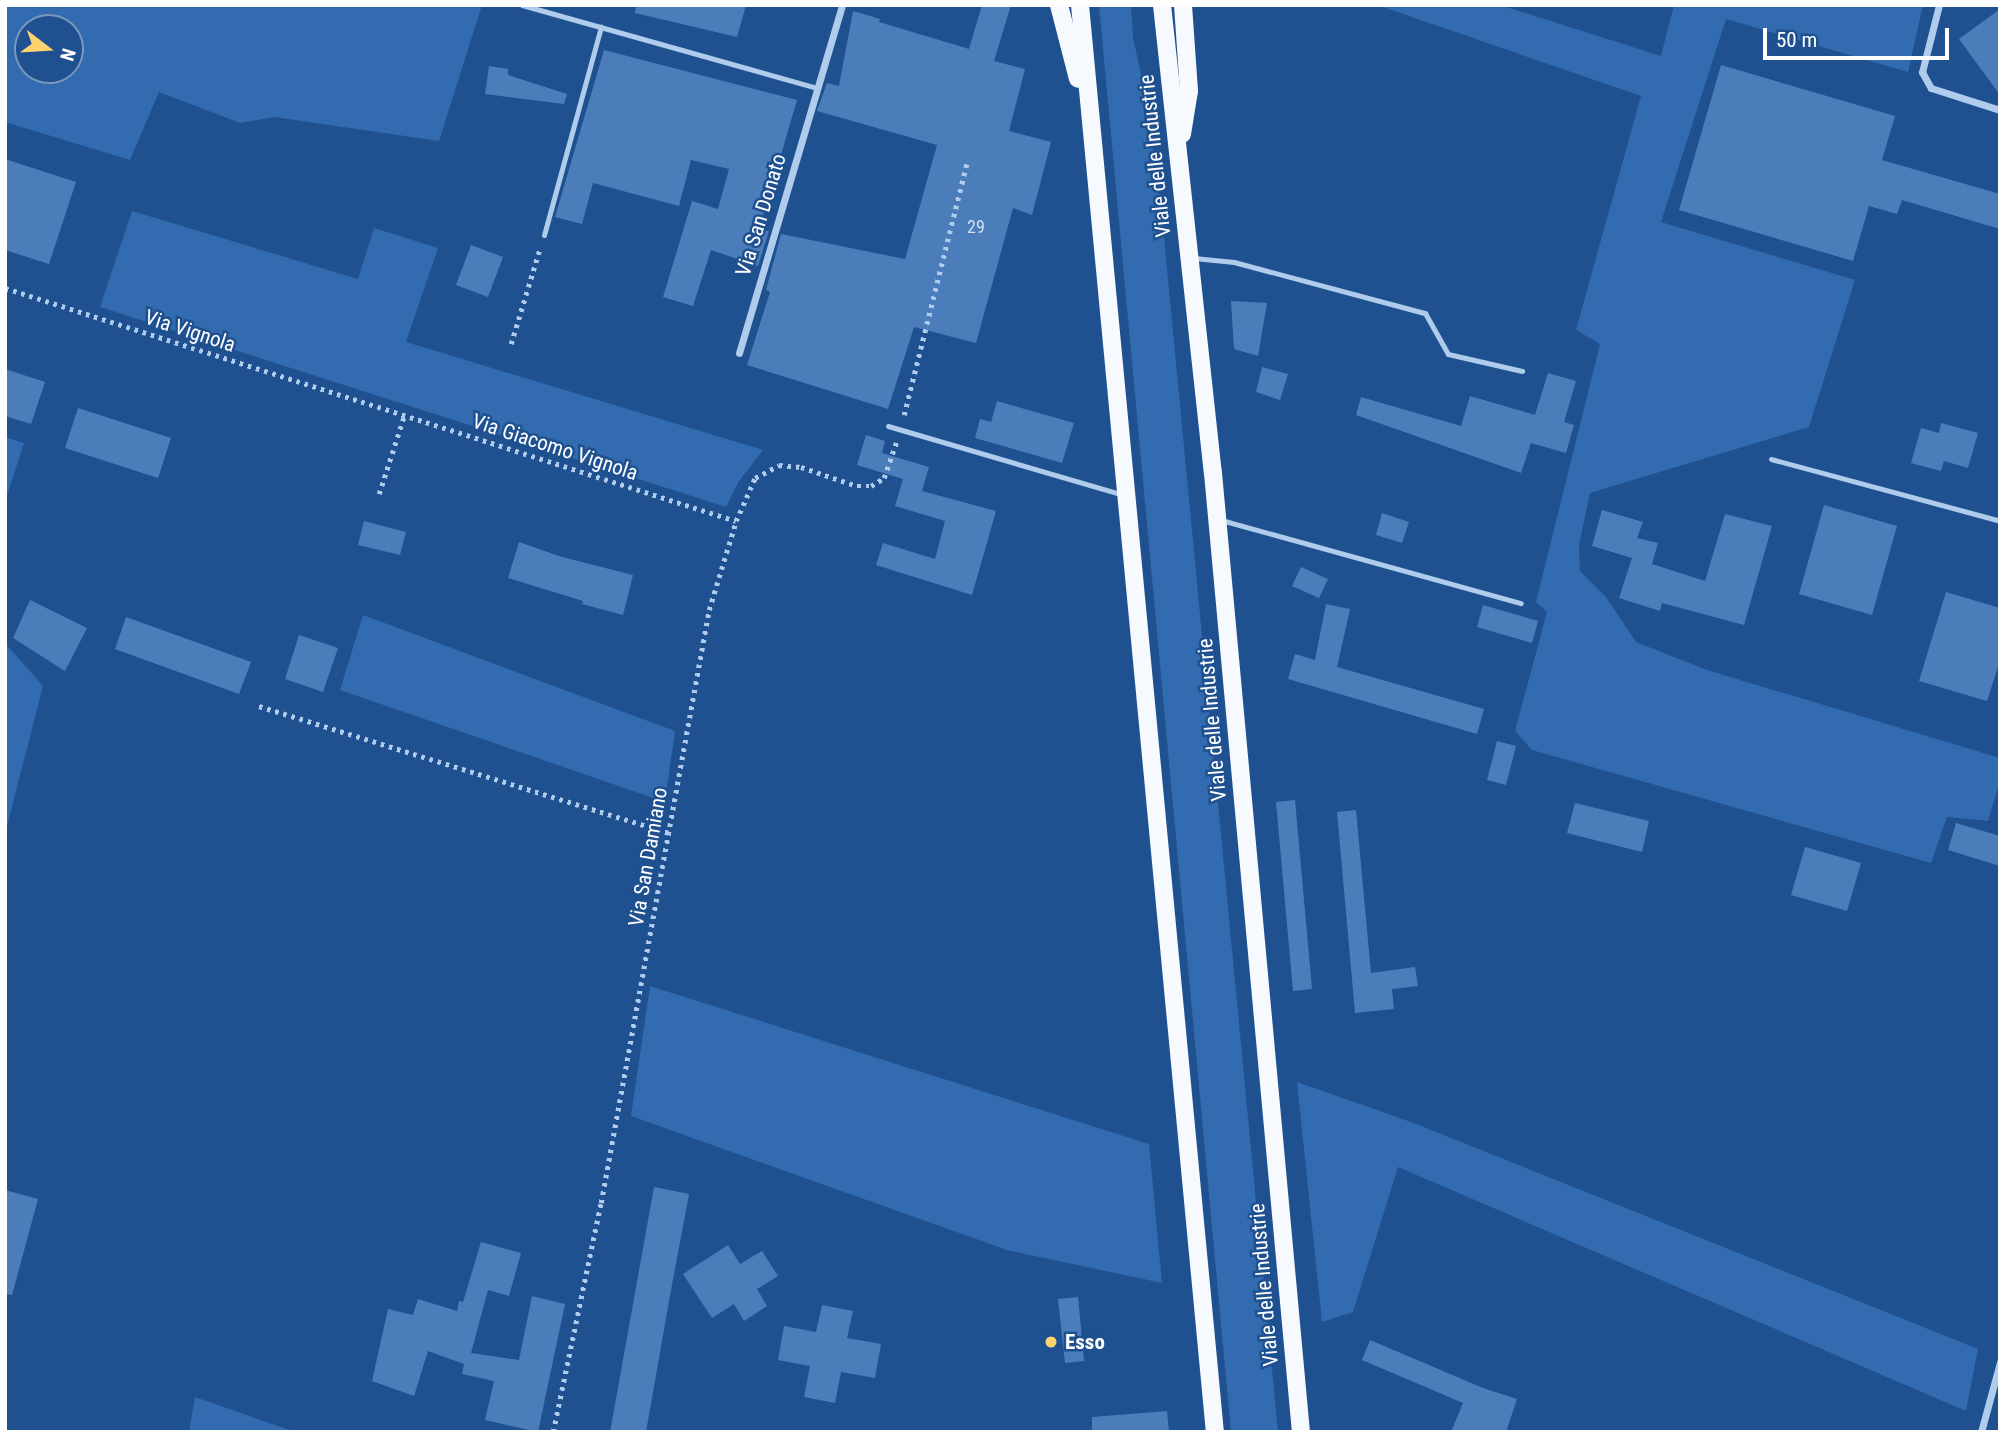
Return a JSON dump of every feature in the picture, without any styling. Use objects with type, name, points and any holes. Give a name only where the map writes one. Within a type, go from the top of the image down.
[{"type":"main road","points":[[1059,5],[1092,134]]},
{"type":"main road","points":[[1080,5],[1215,1432]]},
{"type":"main road","name":"Viale delle Industrie","points":[[1163,5],[1187,257],[1217,519],[1301,1432]]},
{"type":"main road","points":[[1178,158],[1189,90],[1183,5]]},
{"type":"street","name":"Via San Donato","points":[[739,353],[842,5]]},
{"type":"street","points":[[1939,5],[1922,72],[1930,89],[2000,110]]},
{"type":"street","points":[[1981,1432],[2000,1362]]},
{"type":"lane","points":[[522,5],[817,88]]},
{"type":"lane","points":[[544,235],[601,27]]},
{"type":"lane","points":[[1187,257],[1234,262],[1424,313],[1448,354],[1522,372]]},
{"type":"lane","points":[[888,426],[1127,496]]},
{"type":"lane","points":[[1771,459],[2000,521]]},
{"type":"lane","points":[[1217,519],[1521,603]]},
{"type":"path","name":"Via San Damiano","points":[[553,1432],[601,1203],[709,610],[736,521],[755,478],[779,465],[801,467],[857,486],[871,486],[884,478],[900,429],[967,162]]},
{"type":"path","points":[[510,344],[544,235]]},
{"type":"path","name":"Via Vignola","points":[[5,288],[366,404]]},
{"type":"path","name":"Via Giacomo Vignola","points":[[366,404],[736,521]]},
{"type":"path","points":[[379,494],[404,416]]},
{"type":"path","points":[[259,706],[669,832]]},
{"type":"shaded area","points":[[5,5],[482,5],[439,141],[274,117],[240,123],[159,92],[130,160],[5,122]]},
{"type":"shaded area","points":[[1099,5],[1131,5],[1133,38],[1147,100],[1162,216],[1278,1432],[1231,1432]]},
{"type":"shaded area","points":[[1377,5],[1500,5],[1661,56],[1674,5],[1923,5],[1908,72],[1726,19],[1661,222],[1855,280],[1809,427],[1590,493],[1579,545],[1580,571],[1606,597],[1636,642],[1707,670],[2000,758],[2000,781],[1988,821],[1947,817],[1931,863],[1532,750],[1515,731],[1547,612],[1536,602],[1600,344],[1576,330],[1641,96]]},
{"type":"shaded area","points":[[132,211],[358,279],[374,228],[438,248],[406,342],[763,450],[739,481],[726,507],[100,307]]},
{"type":"shaded area","points":[[5,437],[24,443],[5,502]]},
{"type":"shaded area","points":[[363,615],[675,731],[665,802],[340,690]]},
{"type":"shaded area","points":[[5,643],[43,686],[5,834]]},
{"type":"shaded area","points":[[650,986],[1149,1144],[1162,1283],[1007,1250],[631,1116]]},
{"type":"shaded area","points":[[1297,1082],[1411,1122],[1978,1349],[1966,1411],[1398,1167],[1353,1312],[1322,1322]]},
{"type":"shaded area","points":[[195,1397],[295,1432],[189,1432]]},
{"type":"building","points":[[636,5],[746,5],[737,37],[635,13]]},
{"type":"building","points":[[982,5],[1011,5],[994,61],[1025,69],[1009,131],[1051,142],[1032,215],[1013,208],[976,343],[914,327],[888,409],[747,365],[770,292],[766,290],[781,234],[905,259],[937,145],[817,111],[827,83],[839,86],[853,11],[880,19],[879,22],[969,49]]},
{"type":"building","points":[[2000,9],[2000,95],[1959,39]]},
{"type":"building","points":[[604,50],[797,100],[759,230],[769,231],[758,266],[711,250],[693,306],[663,297],[692,201],[718,209],[729,169],[691,160],[679,206],[593,183],[582,224],[555,217]]},
{"type":"building","points":[[1721,65],[1895,116],[1882,160],[2000,194],[2000,229],[1902,200],[1897,214],[1869,206],[1853,261],[1679,210]]},
{"type":"building","points":[[489,66],[508,69],[508,75],[567,94],[564,104],[485,94]]},
{"type":"building","points":[[5,159],[76,182],[49,264],[5,250]]},
{"type":"building","points":[[471,245],[503,257],[488,297],[456,285]]},
{"type":"building","points":[[1231,301],[1267,303],[1258,356],[1234,349]]},
{"type":"building","points":[[1262,367],[1288,374],[1280,400],[1256,392]]},
{"type":"building","points":[[5,369],[45,382],[31,424],[5,416]]},
{"type":"building","points":[[1548,373],[1576,381],[1564,422],[1574,425],[1566,453],[1531,443],[1521,473],[1356,415],[1361,397],[1461,426],[1470,396],[1535,415]]},
{"type":"building","points":[[997,401],[1074,423],[1062,463],[975,438],[980,419],[991,422]]},
{"type":"building","points":[[78,408],[171,438],[158,478],[65,448]]},
{"type":"building","points":[[1941,423],[1978,433],[1968,468],[1944,461],[1941,471],[1911,463],[1921,428],[1939,433]]},
{"type":"building","points":[[866,435],[885,441],[882,453],[929,467],[922,491],[996,511],[972,595],[876,565],[883,543],[935,559],[945,521],[895,506],[903,479],[857,465]]},
{"type":"building","points":[[1824,505],[1897,526],[1872,615],[1799,594]]},
{"type":"building","points":[[1602,510],[1643,522],[1637,538],[1658,543],[1652,564],[1705,581],[1725,514],[1772,526],[1744,625],[1662,603],[1660,611],[1619,598],[1632,558],[1592,546]]},
{"type":"building","points":[[1382,513],[1409,522],[1402,543],[1376,535]]},
{"type":"building","points":[[364,521],[406,532],[400,555],[358,545]]},
{"type":"building","points":[[519,542],[562,557],[633,575],[623,615],[508,578]]},
{"type":"building","points":[[1301,567],[1328,579],[1319,598],[1292,586]]},
{"type":"building","points":[[1946,592],[2000,608],[2000,660],[1987,701],[1919,681]]},
{"type":"building","points":[[30,600],[87,628],[65,671],[13,638]]},
{"type":"building","points":[[1326,604],[1350,609],[1337,667],[1484,709],[1477,734],[1288,679],[1295,654],[1315,660]]},
{"type":"building","points":[[1483,605],[1538,621],[1532,643],[1477,627]]},
{"type":"building","points":[[126,617],[251,662],[239,694],[115,649]]},
{"type":"building","points":[[299,635],[338,648],[323,692],[285,679]]},
{"type":"building","points":[[1497,741],[1516,746],[1506,785],[1487,780]]},
{"type":"building","points":[[1295,800],[1312,989],[1293,991],[1276,802]]},
{"type":"building","points":[[1575,803],[1649,821],[1642,852],[1567,833]]},
{"type":"building","points":[[1356,810],[1371,973],[1415,967],[1418,986],[1392,989],[1394,1009],[1355,1013],[1337,812]]},
{"type":"building","points":[[1956,823],[2000,836],[2000,866],[1948,850]]},
{"type":"building","points":[[1805,847],[1861,863],[1847,911],[1791,895]]},
{"type":"building","points":[[654,1187],[689,1194],[646,1432],[610,1432]]},
{"type":"building","points":[[5,1190],[38,1199],[12,1295],[5,1294]]},
{"type":"building","points":[[481,1242],[521,1253],[509,1296],[488,1290],[471,1353],[519,1360],[532,1296],[565,1304],[538,1432],[485,1420],[494,1381],[462,1374],[464,1364],[428,1351],[414,1396],[372,1381],[388,1309],[413,1315],[418,1299],[457,1311],[459,1301],[463,1302]]},
{"type":"building","points":[[728,1245],[740,1264],[762,1251],[778,1276],[757,1289],[767,1306],[744,1321],[734,1304],[712,1318],[683,1274]]},
{"type":"building","points":[[1078,1297],[1084,1361],[1065,1363],[1058,1299]]},
{"type":"building","points":[[822,1305],[853,1311],[847,1338],[881,1344],[875,1378],[841,1372],[835,1403],[804,1397],[810,1366],[778,1360],[784,1326],[816,1332]]},
{"type":"building","points":[[1370,1340],[1483,1388],[1517,1399],[1506,1432],[1451,1432],[1463,1403],[1362,1360]]},
{"type":"building","points":[[1167,1411],[1169,1432],[1092,1432],[1092,1417]]},
{"type":"place","name":"Esso","points":[[1051,1342]]}]
